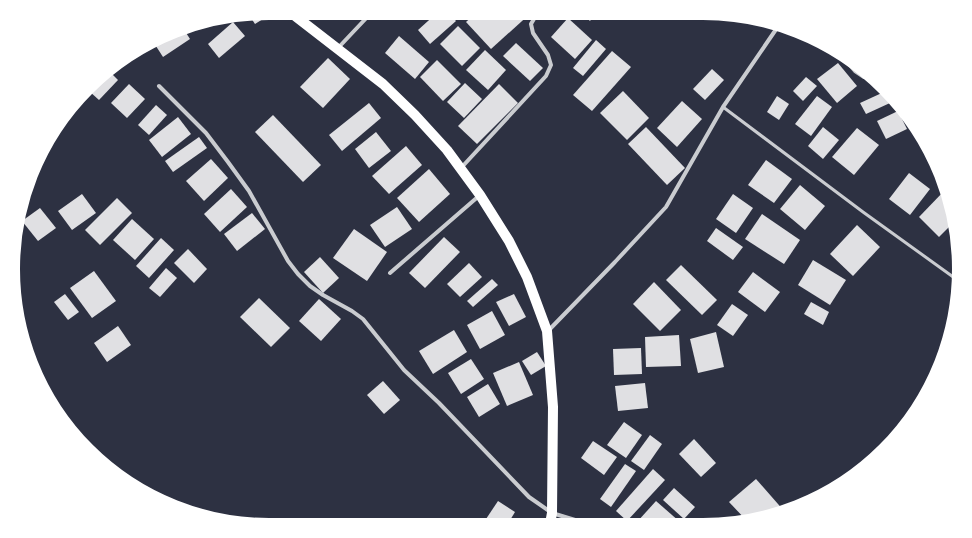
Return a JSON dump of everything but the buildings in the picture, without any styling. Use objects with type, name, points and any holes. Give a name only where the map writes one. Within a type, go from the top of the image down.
[{"type":"main road","points":[[299,19],[383,84],[415,115],[447,150],[480,195],[513,248],[527,277],[548,331],[553,407],[551,519]]},
{"type":"street","points":[[338,48],[365,19]]},
{"type":"street","points":[[460,168],[546,76],[551,65],[548,55],[532,34],[531,24],[534,19]]},
{"type":"street","points":[[548,331],[666,207],[723,107],[776,30]]},
{"type":"street","points":[[159,86],[206,133],[228,162],[249,191],[288,261],[298,274],[310,286],[363,319],[404,370],[439,403],[529,497],[552,513],[572,519]]},
{"type":"street","points":[[390,273],[480,195]]},
{"type":"lane","points":[[723,107],[863,212],[953,277]]}]
